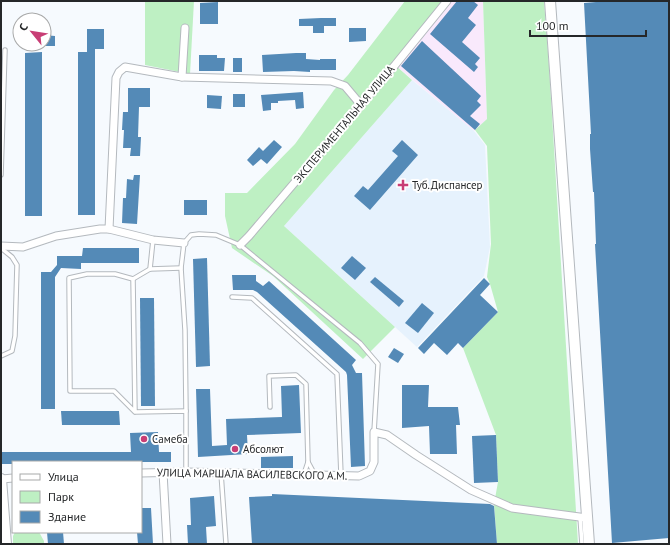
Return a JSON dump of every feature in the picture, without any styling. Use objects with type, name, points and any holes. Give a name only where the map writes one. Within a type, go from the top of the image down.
[{"type":"main road","points":[[550,1],[584,517],[589,544]]},
{"type":"main road","points":[[1,479],[6,544]]},
{"type":"street","name":"ЭКСПЕРИМЕНТАЛЬНАЯ УЛИЦА","points":[[240,245],[361,105],[447,1]]},
{"type":"street","points":[[182,77],[185,28]]},
{"type":"street","points":[[109,229],[116,78],[119,72],[125,67],[182,77],[331,82],[345,86],[361,105]]},
{"type":"street","points":[[1,247],[23,247],[56,236],[100,229],[109,229],[153,240],[184,243]]},
{"type":"street","points":[[374,432],[388,435],[416,455],[471,490],[512,508],[584,517]]},
{"type":"street","name":"УЛИЦА МАРШАЛА ВАСИЛЕВСКОГО А.М.","points":[[142,473],[186,472],[359,476],[370,470],[374,462],[374,432]]},
{"type":"street","points":[[163,472],[167,544]]},
{"type":"street","points":[[1,479],[12,478]]},
{"type":"lane","points":[[1,175],[3,62],[5,50]]},
{"type":"lane","points":[[186,472],[185,330],[182,268],[184,243],[191,235],[216,235],[240,245],[360,343],[378,364],[374,432]]},
{"type":"lane","points":[[150,269],[153,240]]},
{"type":"lane","points":[[1,247],[12,257],[17,265],[15,336],[12,351],[1,356]]},
{"type":"lane","points":[[182,268],[150,269],[133,279],[115,274],[87,274],[69,278],[70,391],[114,391],[135,412],[186,411]]},
{"type":"lane","points":[[133,279],[135,412]]},
{"type":"lane","points":[[232,297],[252,298],[337,374],[341,475]]},
{"type":"lane","points":[[270,407],[269,376],[296,375],[306,384],[308,462],[304,474]]},
{"type":"lane","points":[[308,462],[315,475]]},
{"type":"lane","points":[[221,473],[226,544]]},
{"type":"lane","points":[[582,544],[584,517]]},
{"type":"shaded area","points":[[447,1],[483,1],[487,119],[474,131],[395,65]]},
{"type":"shaded area","name":"Туб.Диспансер","points":[[412,80],[474,131],[485,145],[490,247],[484,276],[417,347],[284,226]]},
{"type":"green space","points":[[145,1],[194,1],[190,74],[145,65]]},
{"type":"green space","points":[[405,1],[447,1],[395,65],[412,80],[284,226],[395,327],[363,359],[273,276],[232,248],[225,216],[225,193],[247,193],[295,144],[334,90],[348,75]]},
{"type":"green space","points":[[483,1],[544,1],[578,544],[497,544],[494,504],[498,482],[496,435],[463,348],[498,312],[487,277],[491,244],[487,146],[475,130],[487,119]]},
{"type":"green space","points":[[14,533],[40,533],[44,544],[13,544]]},
{"type":"building","points":[[457,1],[473,1],[478,5],[468,18],[476,25],[462,42],[480,58],[475,64],[478,67],[474,72],[430,34]]},
{"type":"building","points":[[608,1],[669,1],[669,538],[612,543],[595,244],[594,192],[590,149],[591,134],[584,3]]},
{"type":"building","points":[[218,2],[218,24],[200,24],[200,3]]},
{"type":"building","points":[[336,18],[336,26],[324,26],[324,33],[313,33],[313,26],[299,26],[299,19]]},
{"type":"building","points":[[349,28],[366,28],[366,41],[349,42]]},
{"type":"building","points":[[87,29],[104,29],[104,49],[95,49],[95,215],[78,215],[78,52],[87,52]]},
{"type":"building","points":[[52,36],[55,36],[55,46],[52,46]]},
{"type":"building","points":[[422,41],[481,96],[477,101],[481,105],[470,116],[480,124],[475,130],[401,66]]},
{"type":"building","points":[[42,52],[42,216],[25,216],[25,53]]},
{"type":"building","points":[[306,53],[306,59],[336,59],[336,70],[310,70],[310,72],[263,72],[262,55]]},
{"type":"building","points":[[199,55],[217,55],[217,58],[225,58],[224,71],[199,71]]},
{"type":"building","points":[[233,58],[242,58],[242,72],[233,72]]},
{"type":"building","points":[[128,88],[150,88],[150,107],[139,107],[138,137],[141,137],[140,156],[130,156],[131,148],[123,148],[123,112],[128,112]]},
{"type":"building","points":[[303,92],[304,108],[296,109],[295,100],[278,101],[278,103],[271,103],[271,110],[263,111],[261,95]]},
{"type":"building","points":[[233,94],[245,94],[245,107],[233,107]]},
{"type":"building","points":[[207,95],[222,96],[221,109],[207,108]]},
{"type":"building","points":[[274,140],[282,147],[267,164],[261,159],[253,166],[247,160],[259,147],[263,151]]},
{"type":"building","points":[[402,140],[418,155],[370,210],[354,196],[363,186],[368,190],[398,156],[392,151]]},
{"type":"building","points":[[134,175],[140,175],[137,224],[122,223],[123,198],[126,198],[127,179],[133,180]]},
{"type":"building","points":[[184,200],[207,200],[207,215],[184,215]]},
{"type":"building","points":[[83,248],[139,248],[139,263],[81,263],[81,269],[61,268],[55,277],[55,409],[41,409],[41,272],[51,272],[57,265],[57,256],[82,256]]},
{"type":"building","points":[[352,256],[366,268],[355,280],[341,268]]},
{"type":"building","points":[[207,258],[210,366],[196,367],[193,259]]},
{"type":"building","points":[[232,275],[256,275],[256,281],[263,286],[269,281],[356,360],[352,365],[356,373],[362,373],[365,466],[351,467],[346,372],[257,292],[253,290],[233,290]]},
{"type":"building","points":[[375,277],[404,301],[399,307],[370,282]]},
{"type":"building","points":[[484,278],[490,284],[480,295],[498,312],[463,348],[458,343],[447,355],[434,343],[424,354],[418,348]]},
{"type":"building","points":[[140,298],[154,298],[155,406],[141,406]]},
{"type":"building","points":[[422,303],[434,313],[418,333],[405,323]]},
{"type":"building","points":[[394,348],[404,354],[398,363],[388,357]]},
{"type":"building","points":[[299,385],[301,433],[247,435],[248,454],[198,457],[196,389],[210,389],[212,446],[227,445],[226,419],[282,417],[281,386]]},
{"type":"building","points":[[402,385],[429,385],[428,407],[458,407],[460,425],[456,425],[457,454],[430,454],[429,426],[402,428]]},
{"type":"building","points":[[61,411],[119,411],[120,425],[62,425]]},
{"type":"building","points":[[158,432],[159,452],[171,452],[171,462],[12,461],[12,464],[1,464],[1,452],[131,452],[130,433]]},
{"type":"building","points":[[496,435],[498,482],[474,483],[472,436]]},
{"type":"building","points":[[293,456],[293,468],[261,468],[261,457]]},
{"type":"building","points":[[272,494],[490,504],[494,506],[497,544],[252,544],[249,497],[272,496]]},
{"type":"building","points":[[214,496],[216,526],[206,527],[207,544],[188,544],[187,525],[191,525],[190,498]]},
{"type":"building","points":[[142,508],[151,508],[153,544],[138,544],[137,533],[142,533]]},
{"type":"building","points":[[47,533],[63,533],[64,544],[48,544]]},
{"type":"place","name":"Туб.Диспансер","points":[[403,185]]},
{"type":"place","name":"Самеба","points":[[144,439]]},
{"type":"place","name":"Абсолют","points":[[235,449]]}]
